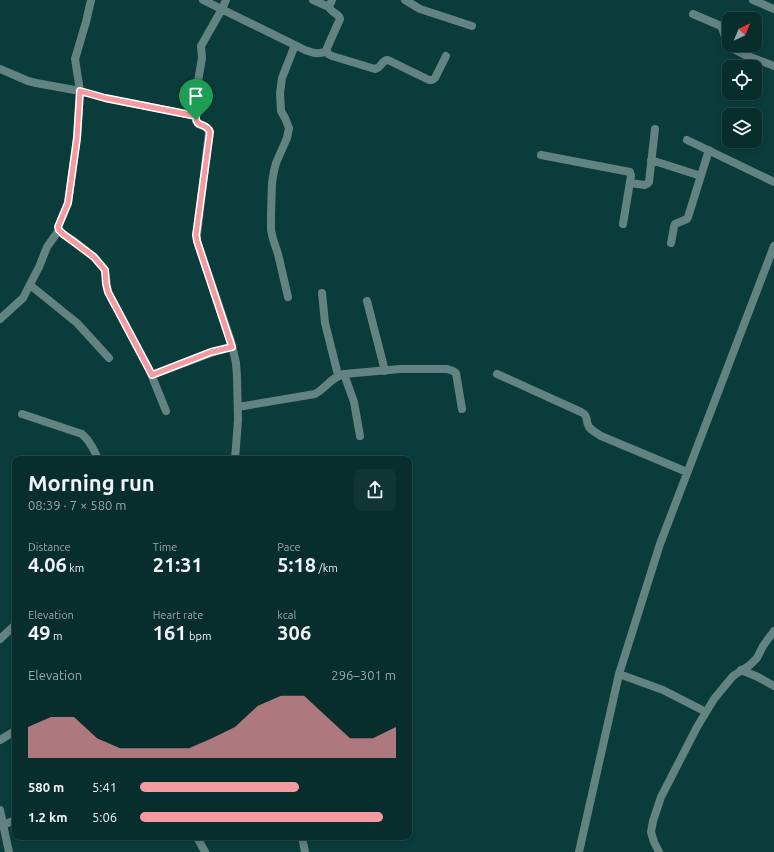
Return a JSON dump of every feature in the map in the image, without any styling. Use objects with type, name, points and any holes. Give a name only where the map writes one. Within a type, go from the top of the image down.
[{"type":"street","points":[[0,320],[23,298],[39,267],[47,247],[59,230],[59,223],[66,210],[77,138],[80,91],[75,59],[91,0]]},
{"type":"street","points":[[203,0],[314,53],[320,54],[327,51]]},
{"type":"street","points":[[226,0],[201,46],[202,58],[197,87],[196,120],[198,124],[206,126],[210,132],[196,235],[232,347],[238,376],[235,456]]},
{"type":"street","points":[[313,0],[330,4],[330,11],[340,16],[327,51]]},
{"type":"street","points":[[405,0],[420,9],[472,26]]},
{"type":"street","points":[[753,0],[774,9]]},
{"type":"street","points":[[693,14],[721,26],[724,30],[725,40],[732,48],[774,66]]},
{"type":"street","points":[[288,297],[271,230],[271,214],[274,171],[287,138],[288,128],[281,111],[280,93],[282,78],[295,45]]},
{"type":"street","points":[[327,51],[328,54],[332,56],[375,69],[379,67],[382,61],[388,60],[429,80],[435,78],[446,56]]},
{"type":"street","points":[[0,69],[32,82],[196,116]]},
{"type":"street","points":[[630,183],[645,185],[648,182],[655,129]]},
{"type":"street","points":[[687,140],[774,182]]},
{"type":"street","points":[[671,243],[675,224],[687,219],[709,150]]},
{"type":"street","points":[[541,155],[628,171],[631,174],[630,183],[622,224]]},
{"type":"street","points":[[651,160],[700,176]]},
{"type":"street","points":[[59,230],[94,257],[105,270],[108,292],[152,375],[166,411]]},
{"type":"street","points":[[579,852],[619,674],[660,544],[774,246]]},
{"type":"street","points":[[30,285],[77,322],[109,358]]},
{"type":"street","points":[[322,293],[325,323],[341,375],[354,402],[360,436]]},
{"type":"street","points":[[367,301],[385,371]]},
{"type":"street","points":[[152,375],[211,352],[232,347]]},
{"type":"street","points":[[238,407],[315,394],[341,375],[400,370],[447,369],[456,373],[462,408]]},
{"type":"street","points":[[497,374],[585,414],[588,425],[601,436],[687,472]]},
{"type":"street","points":[[22,414],[82,434],[87,438],[97,456]]},
{"type":"street","points":[[0,639],[12,628]]},
{"type":"street","points":[[659,852],[651,832],[653,821],[661,796],[697,726],[714,699],[733,676],[750,665],[757,658],[774,630]]},
{"type":"street","points":[[741,670],[774,686]]},
{"type":"street","points":[[619,674],[663,690],[706,712]]},
{"type":"street","points":[[0,740],[12,732]]},
{"type":"street","points":[[0,810],[9,852]]},
{"type":"street","points":[[3,825],[12,821]]},
{"type":"street","points":[[199,840],[205,852]]},
{"type":"street","points":[[303,840],[305,852]]},
{"type":"route","points":[[80,91],[105,98],[196,116],[196,120],[198,124],[206,126],[210,132],[196,235],[232,347],[211,352],[152,375],[108,292],[105,270],[94,257],[63,234],[58,227],[68,203],[77,138],[80,91]]}]
